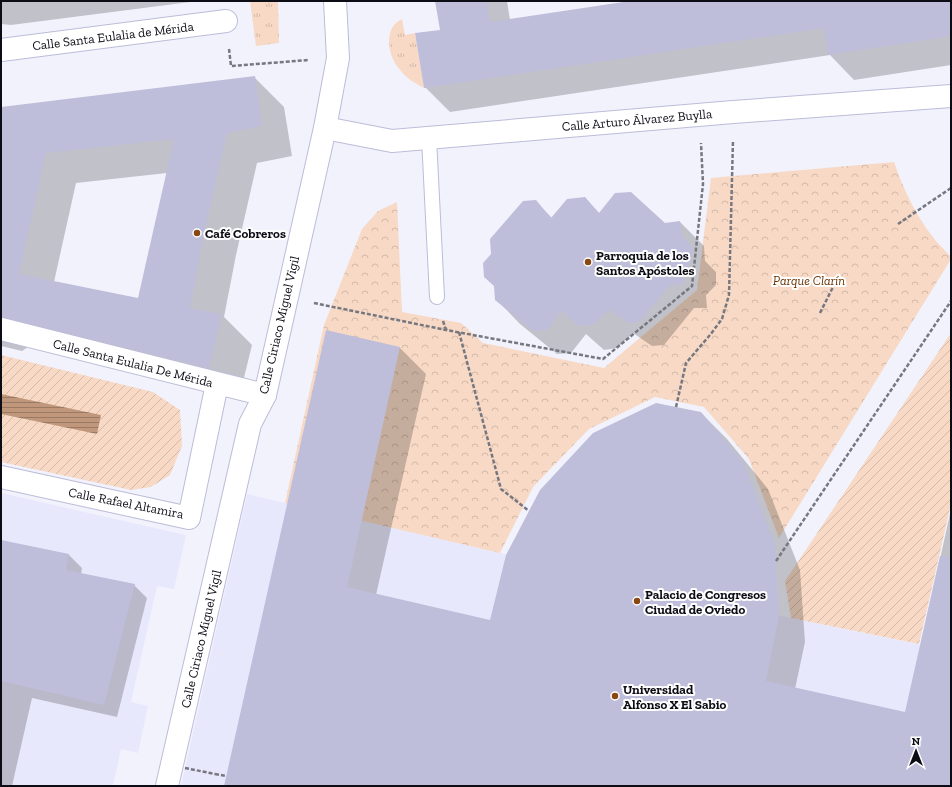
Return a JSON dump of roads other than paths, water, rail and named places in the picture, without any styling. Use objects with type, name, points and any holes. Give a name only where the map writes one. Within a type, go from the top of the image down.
[{"type":"street","name":"Calle Ciriaco Miguel Vigil","points":[[167,786],[250,424],[265,395],[325,128],[338,58],[335,1]]},
{"type":"street","name":"Calle Santa Eulalia de Mérida","points":[[1,50],[226,21]]},
{"type":"street","name":"Calle Arturo Álvarez Buylla","points":[[325,128],[392,141],[699,114],[951,96]]},
{"type":"street","name":"Calle Santa Eulalia De Mérida","points":[[1,329],[265,395]]},
{"type":"street","name":"Calle Rafael Altamira","points":[[1,477],[189,518],[217,384]]},
{"type":"lane","points":[[429,138],[437,297]]},
{"type":"place","name":"Café Cobreros","points":[[197,233]]},
{"type":"place","name":"Parroquia de los Santos Apóstoles","points":[[588,262]]},
{"type":"place","name":"Palacio de Congresos Ciudad de Oviedo","points":[[637,601]]},
{"type":"place","name":"Universidad Alfonso X El Sabio","points":[[615,696]]},
{"type":"park label","name":"Parque Clarín","points":[[809,280]]}]
